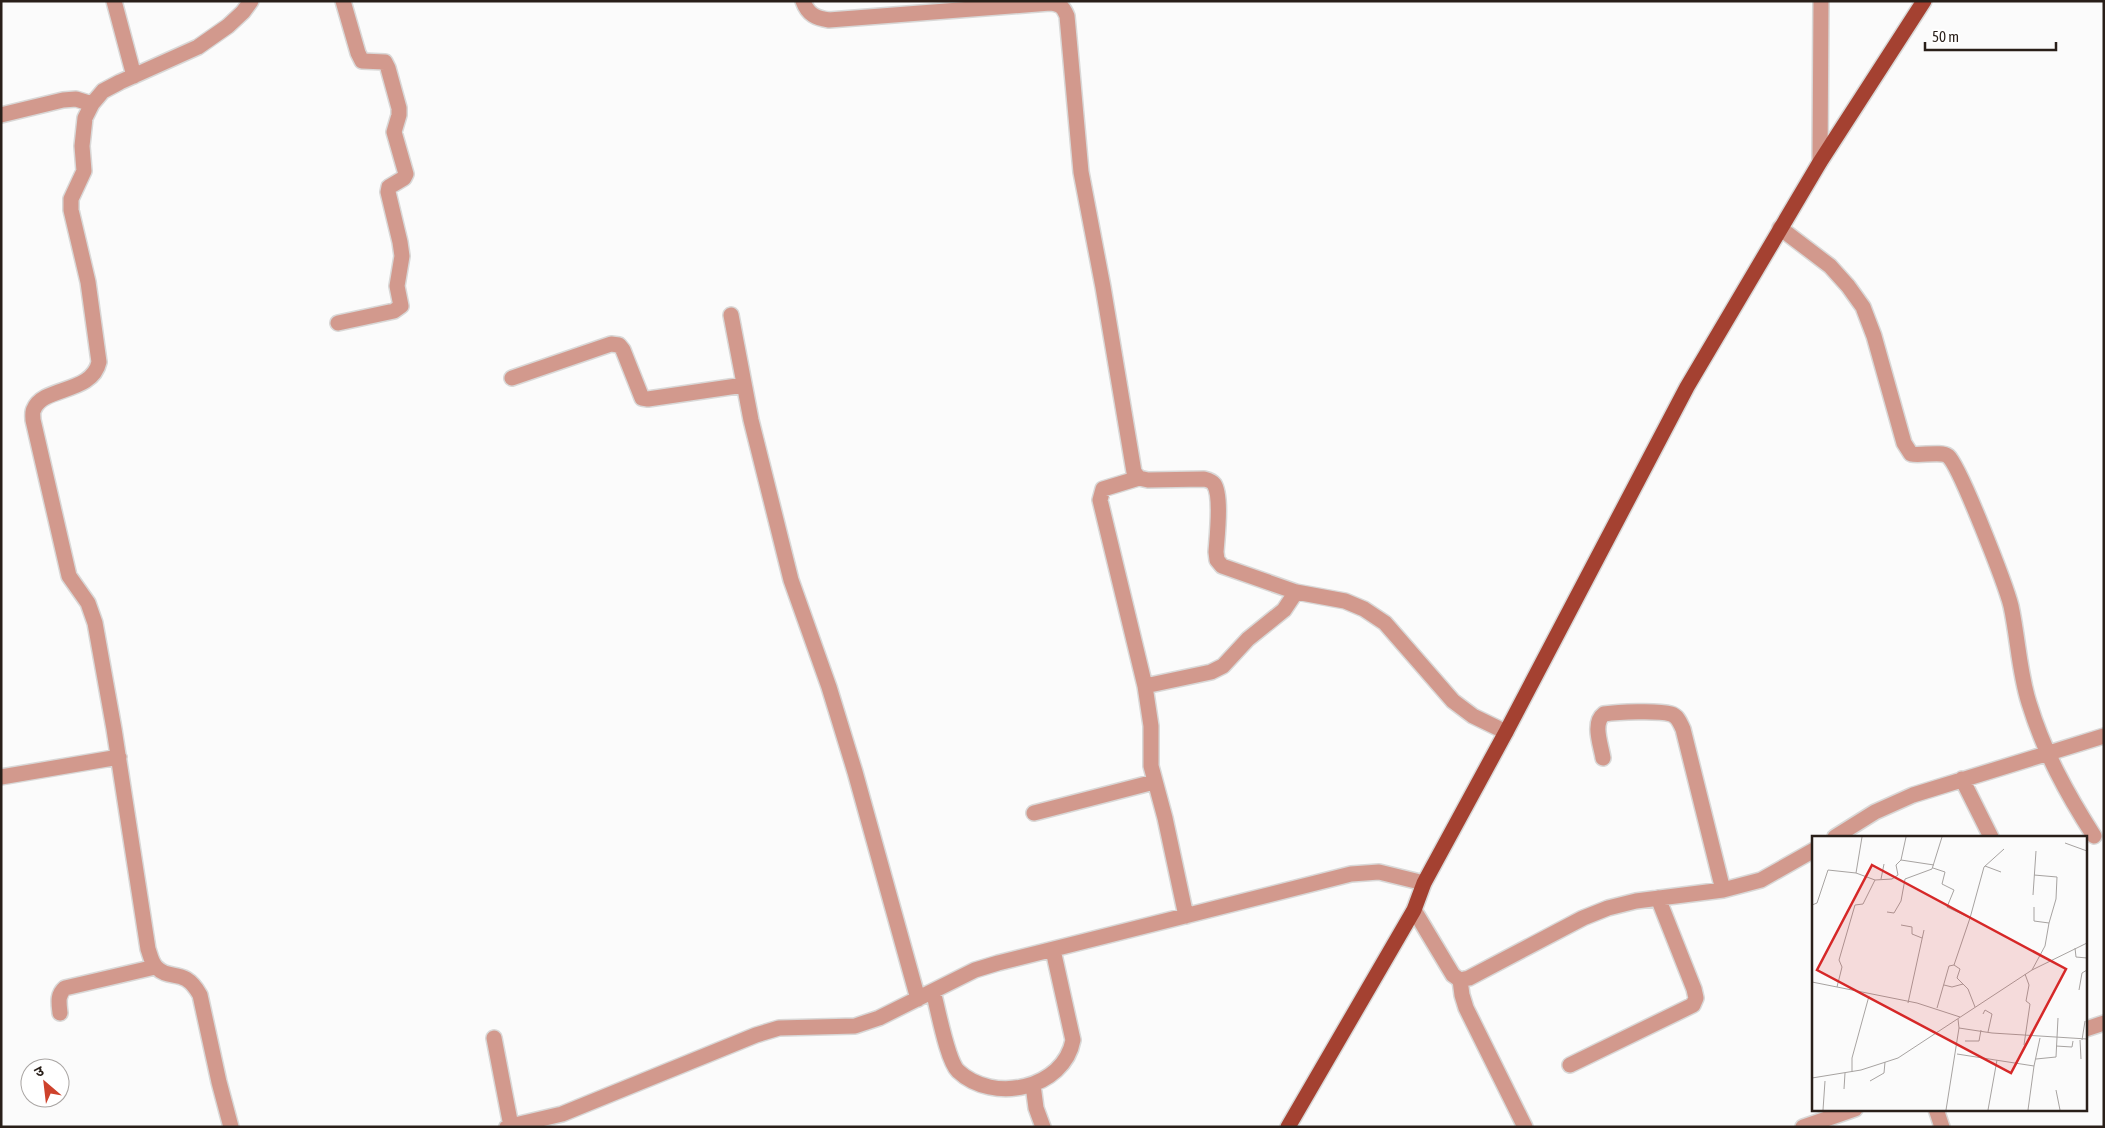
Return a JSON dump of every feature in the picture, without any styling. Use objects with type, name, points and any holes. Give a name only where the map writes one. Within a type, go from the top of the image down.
[{"type":"main road","points":[[1288,1127],[1414,910],[1424,883],[1506,732],[1687,387],[1820,162],[1924,1]]},
{"type":"street","points":[[114,1],[134,76]]},
{"type":"street","points":[[232,1127],[219,1082],[200,995],[194,984],[186,978],[164,972],[156,967],[148,949],[119,757],[95,622],[88,603],[69,576],[33,410],[38,403],[92,377],[97,370],[99,362],[88,282],[71,210],[71,199],[84,171],[82,146],[86,118],[92,104],[103,91],[198,47],[228,26],[244,12],[251,1]]},
{"type":"street","points":[[338,323],[394,311],[401,306],[397,286],[402,256],[388,192],[389,187],[404,178],[406,174],[394,132],[399,115],[388,68],[385,62],[362,61],[343,1]]},
{"type":"street","points":[[803,1],[808,12],[816,18],[829,20],[967,11],[1050,3],[1065,4],[1081,172],[1103,287],[1131,463],[1139,478]]},
{"type":"street","points":[[1820,162],[1822,1]]},
{"type":"street","points":[[1,115],[63,100],[76,99],[92,104]]},
{"type":"street","points":[[1780,228],[1830,266],[1863,307],[1874,336],[1904,443],[1911,454],[1921,456],[1937,453],[1946,454],[1953,461],[1975,511],[2011,604],[2023,683],[2046,753],[2072,802],[2094,836]]},
{"type":"street","points":[[731,316],[751,420],[791,580],[856,772],[918,999]]},
{"type":"street","points":[[512,378],[611,344],[618,345],[623,350],[642,398],[648,399],[744,385]]},
{"type":"street","points":[[1186,916],[1165,818],[1154,782],[1151,766],[1152,726],[1146,686],[1100,500],[1103,489],[1139,478],[1148,480],[1204,479],[1212,482],[1216,486],[1218,495],[1216,552],[1222,566],[1296,592],[1345,601],[1364,609],[1384,623],[1452,701],[1473,716],[1506,732]]},
{"type":"street","points":[[1146,686],[1211,672],[1223,666],[1248,639],[1284,610],[1296,592]]},
{"type":"street","points":[[1602,758],[1597,725],[1599,718],[1604,714],[1662,712],[1672,714],[1678,718],[1683,729],[1724,890]]},
{"type":"street","points":[[1837,836],[1875,812],[1913,795],[2104,736]]},
{"type":"street","points":[[1,777],[119,757]]},
{"type":"street","points":[[1962,779],[1990,836]]},
{"type":"street","points":[[1034,813],[1154,782]]},
{"type":"street","points":[[1460,980],[1469,978],[1583,918],[1608,908],[1636,901],[1724,890],[1762,880],[1812,851]]},
{"type":"street","points":[[494,1038],[509,1126],[564,1120],[756,1035],[779,1028],[855,1026],[879,1018],[975,970],[1350,874],[1379,872],[1424,883]]},
{"type":"street","points":[[1570,1065],[1693,1005],[1696,998],[1694,989],[1658,898]]},
{"type":"street","points":[[1414,910],[1453,975],[1460,980],[1466,1008],[1525,1127]]},
{"type":"street","points":[[933,991],[950,1057],[957,1070],[972,1081],[994,1088],[1013,1090],[1033,1086],[1051,1074],[1070,1054],[1073,1040],[1053,950]]},
{"type":"street","points":[[60,1013],[59,998],[65,988],[156,967]]},
{"type":"street","points":[[2088,1028],[2104,1023]]},
{"type":"street","points":[[1033,1086],[1036,1108],[1043,1127]]},
{"type":"street","points":[[1804,1127],[1852,1110]]},
{"type":"street","points":[[1936,1110],[1942,1127]]}]
